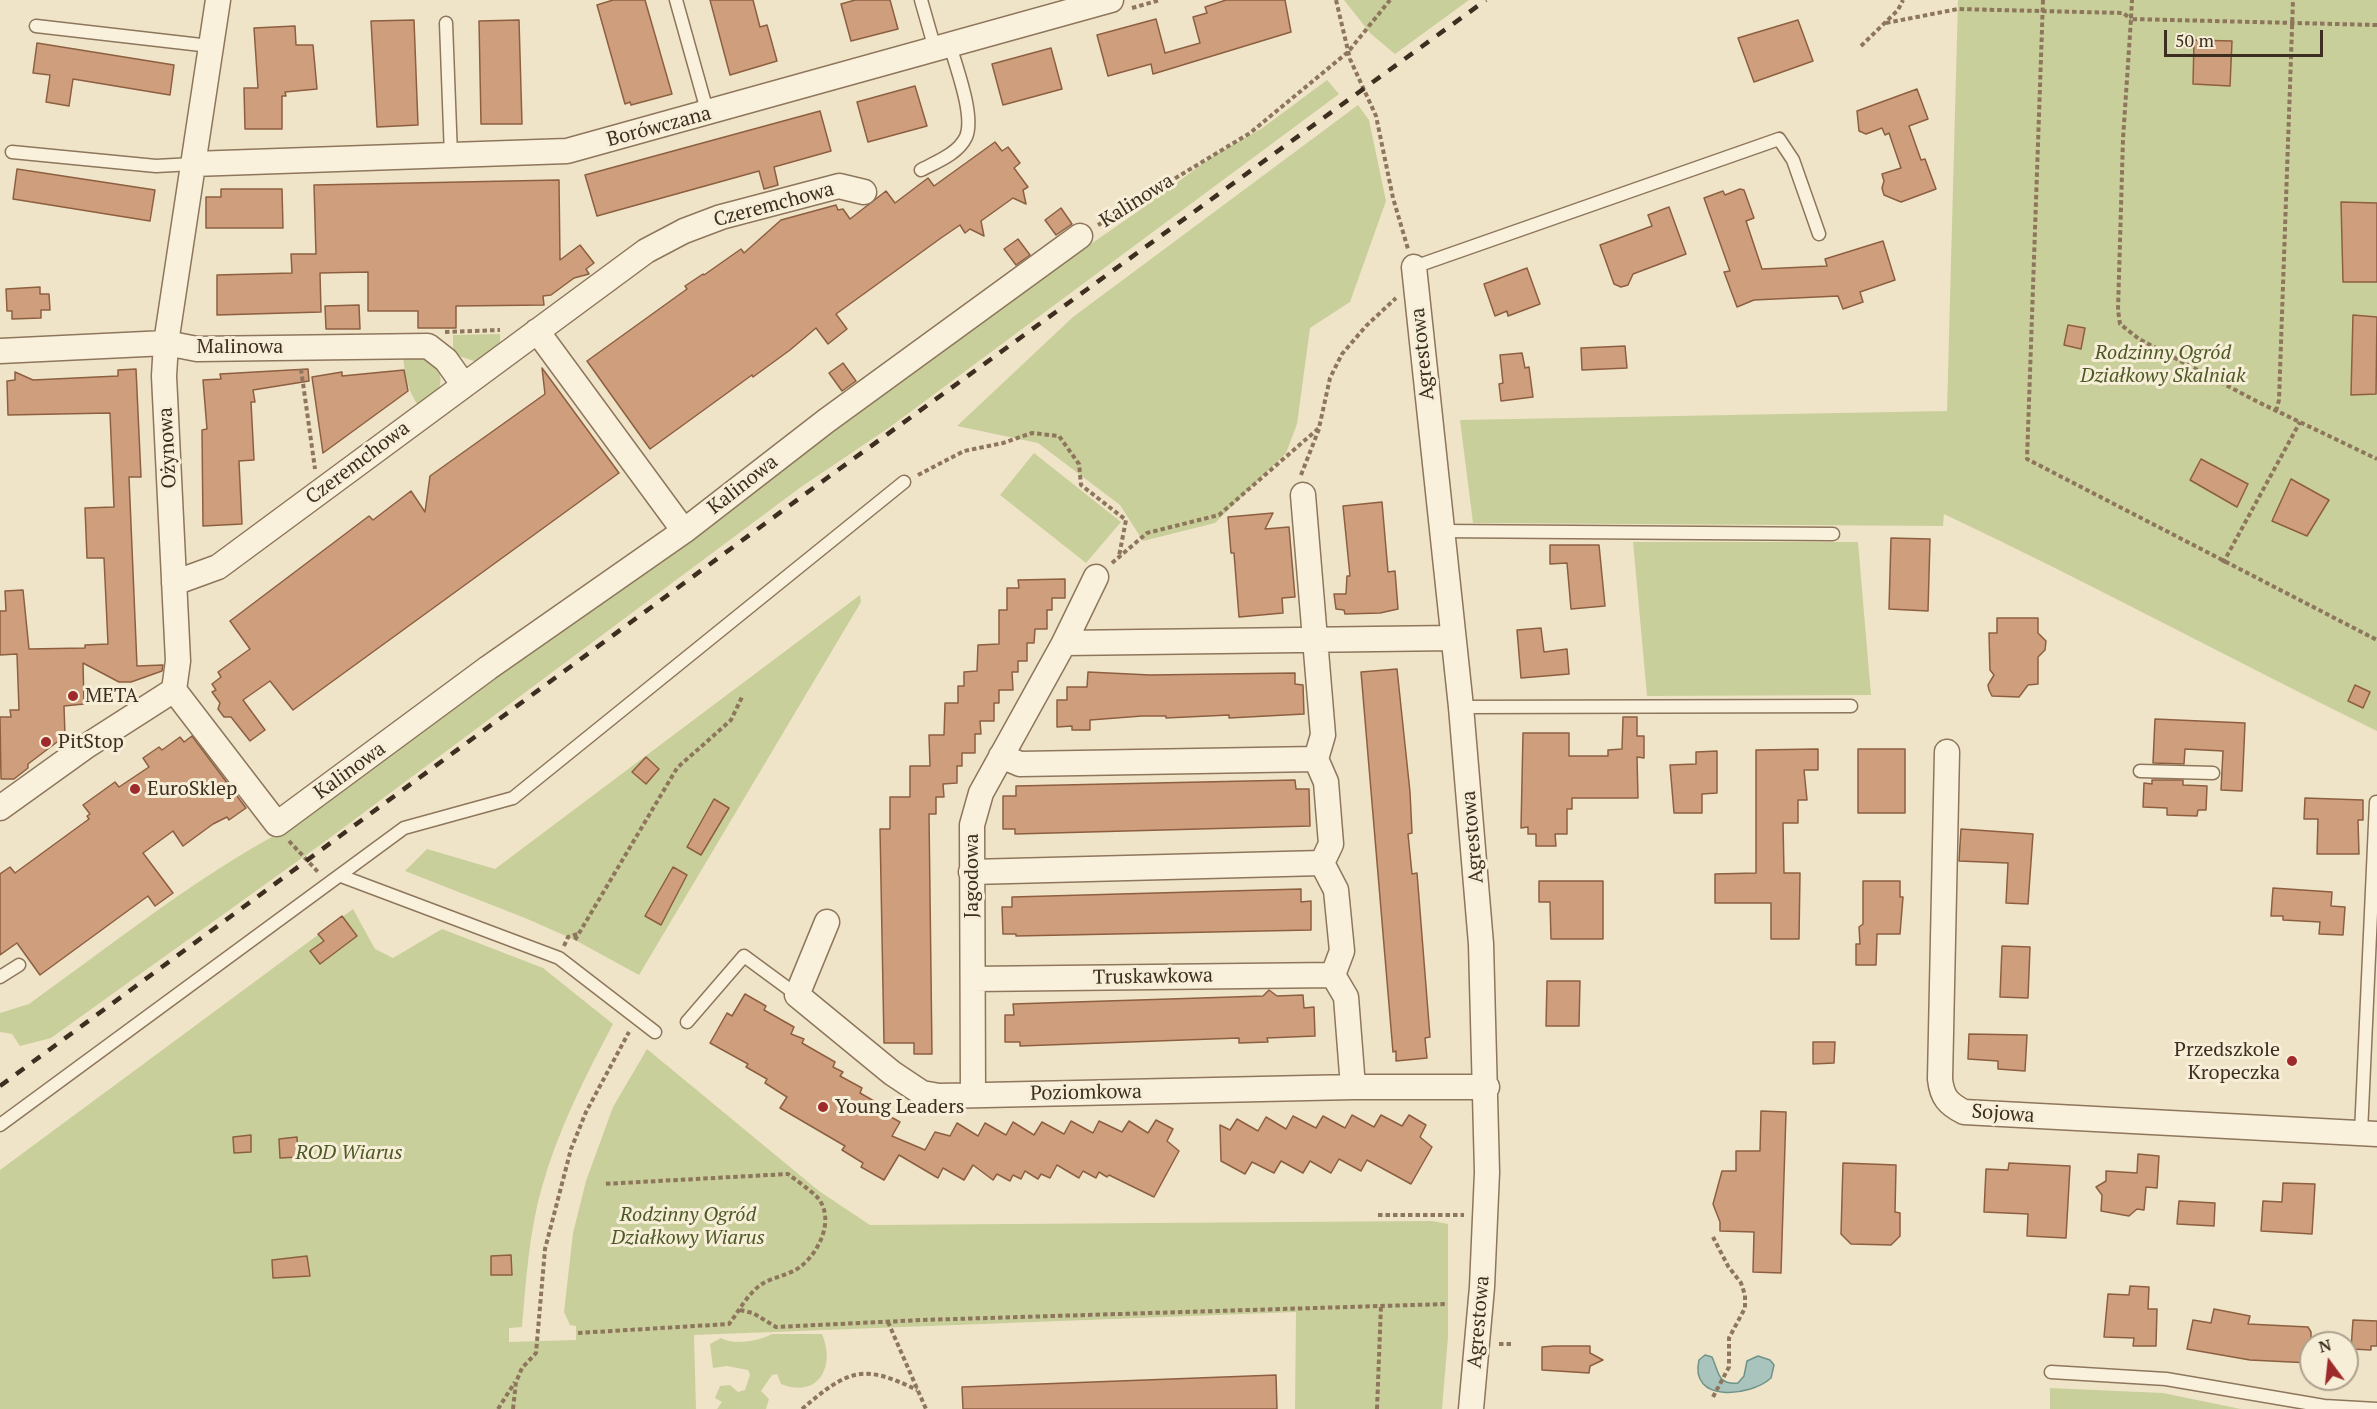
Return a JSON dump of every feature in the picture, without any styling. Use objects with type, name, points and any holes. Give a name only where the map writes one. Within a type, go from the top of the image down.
[{"type":"street","name":"Ożynowa","points":[[174,690],[178,661],[164,376],[166,343],[218,0]]},
{"type":"street","name":"Borówczana","points":[[193,164],[222,161],[567,151],[708,114],[1111,0]]},
{"type":"street","name":"Czeremchowa","points":[[174,583],[218,567],[646,251],[684,231],[721,217],[839,186],[864,192]]},
{"type":"street","name":"Kalinowa","points":[[174,690],[277,824],[488,668],[684,531],[826,421],[1080,236]]},
{"type":"street","name":"Agrestowa","points":[[1414,267],[1461,707],[1480,923],[1487,1087],[1486,1215],[1471,1409]]},
{"type":"street","points":[[537,331],[684,531]]},
{"type":"street","name":"Malinowa","points":[[0,351],[166,343],[197,349],[428,346],[446,360],[463,384]]},
{"type":"street","points":[[1303,495],[1323,735],[1316,759],[1326,782],[1331,844],[1322,863]]},
{"type":"street","name":"Jagodowa","points":[[973,1095],[972,825],[981,793],[1064,643],[1096,577]]},
{"type":"street","points":[[1064,643],[1453,638]]},
{"type":"street","points":[[0,808],[85,747],[174,690]]},
{"type":"street","name":"Sojowa","points":[[1947,752],[1940,1079],[1942,1094],[1951,1106],[1964,1112],[2369,1134]]},
{"type":"street","points":[[1001,756],[1020,764],[1316,759]]},
{"type":"street","points":[[971,872],[1322,863]]},
{"type":"street","points":[[1322,863],[1336,890],[1342,951],[1333,975],[1346,997],[1353,1087]]},
{"type":"street","points":[[797,995],[827,922]]},
{"type":"street","name":"Truskawkowa","points":[[974,979],[1333,975]]},
{"type":"street","name":"Poziomkowa","points":[[797,995],[892,1073],[922,1093],[939,1096],[1353,1087],[1487,1087]]},
{"type":"lane","points":[[676,0],[708,114]]},
{"type":"lane","points":[[921,0],[968,113],[966,137],[951,154],[921,170]]},
{"type":"lane","points":[[446,23],[451,156]]},
{"type":"lane","points":[[36,26],[210,46]]},
{"type":"lane","points":[[1414,267],[1779,139],[1793,160],[1819,234]]},
{"type":"lane","points":[[12,152],[156,166],[193,164]]},
{"type":"lane","points":[[0,1125],[404,828],[513,798],[904,482]]},
{"type":"lane","points":[[1441,531],[1833,534]]},
{"type":"lane","points":[[1461,707],[1851,706]]},
{"type":"lane","points":[[2140,771],[2213,773]]},
{"type":"lane","points":[[2369,1134],[2376,802]]},
{"type":"lane","points":[[341,876],[559,958],[654,1032]]},
{"type":"lane","points":[[687,1022],[744,956],[797,995]]},
{"type":"lane","points":[[0,977],[19,966]]},
{"type":"lane","points":[[2051,1372],[2166,1379],[2324,1406],[2377,1408]]},
{"type":"path","points":[[1336,0],[1348,52],[1376,116],[1393,198],[1414,267]]},
{"type":"path","name":"Kalinowa","points":[[1080,236],[1250,133],[1348,52],[1390,0]]},
{"type":"path","points":[[1861,46],[1886,23],[1903,0]]},
{"type":"path","points":[[2043,0],[2027,459],[2223,563],[2377,640]]},
{"type":"path","points":[[2132,0],[2118,262],[2120,324],[2139,339],[2276,411],[2377,459]]},
{"type":"path","points":[[2276,411],[2279,400],[2293,0]]},
{"type":"path","points":[[1886,23],[1958,9],[2123,14],[2131,19],[2377,26]]},
{"type":"path","points":[[1303,495],[1299,482],[1303,464],[1319,428],[1330,378],[1342,354],[1366,326],[1382,314],[1392,299],[1416,293]]},
{"type":"path","points":[[297,346],[318,492]]},
{"type":"path","points":[[2223,563],[2300,422]]},
{"type":"path","points":[[1096,577],[1146,533],[1219,515],[1319,428]]},
{"type":"path","points":[[904,482],[964,451],[1003,443],[1032,433],[1059,436],[1079,464],[1081,485],[1126,520],[1119,556]]},
{"type":"path","points":[[575,940],[676,768],[731,720],[744,695]]},
{"type":"path","points":[[289,842],[316,870]]},
{"type":"path","points":[[568,937],[578,934]]},
{"type":"path","points":[[498,1409],[502,1399],[516,1382],[522,1368],[536,1353],[545,1249],[571,1149],[606,1072],[637,1019]]},
{"type":"path","points":[[578,1333],[729,1324],[753,1291],[762,1284],[800,1267],[816,1250],[823,1235],[823,1206],[817,1197],[788,1174],[603,1184]]},
{"type":"path","points":[[1378,1215],[1486,1215]]},
{"type":"path","points":[[1713,1237],[1728,1266],[1741,1283],[1745,1295],[1745,1308],[1729,1338],[1730,1358],[1724,1377],[1713,1397]]},
{"type":"path","points":[[740,1310],[753,1313],[776,1327],[887,1321],[1446,1304]]},
{"type":"path","points":[[1377,1409],[1381,1305]]},
{"type":"path","points":[[887,1321],[926,1409]]},
{"type":"path","points":[[802,1409],[828,1386],[857,1374],[883,1374],[917,1390]]},
{"type":"path","points":[[513,1409],[516,1382]]},
{"type":"green space","points":[[1344,0],[1469,0],[1395,54],[1371,34]]},
{"type":"green space","name":"Rodzinny Ogród Działkowy Skalniak","points":[[1958,0],[2377,0],[2377,731],[1944,514],[1943,526],[1473,523],[1460,420],[1947,411]]},
{"type":"green space","points":[[1327,80],[1339,94],[890,427],[801,487],[327,840],[51,1038],[20,1046],[12,1034],[0,1032],[0,1013],[29,1004],[229,862],[300,822],[617,589],[702,533],[945,345],[1137,212],[1216,154],[1261,129]]},
{"type":"green space","points":[[1358,105],[1369,120],[1386,201],[1350,302],[1310,328],[1297,424],[1286,453],[1215,523],[1143,541],[1120,505],[1038,443],[957,426],[1073,317]]},
{"type":"green space","points":[[500,334],[500,349],[477,362],[453,354],[453,335]]},
{"type":"green space","points":[[403,352],[419,353],[428,357],[436,365],[440,375],[438,391],[420,408],[407,382]]},
{"type":"green space","points":[[1034,453],[1121,522],[1086,563],[1000,495]]},
{"type":"green space","points":[[1633,542],[1858,542],[1871,695],[1647,696]]},
{"type":"green space","points":[[860,595],[861,602],[639,975],[575,940],[405,871],[427,849],[495,869]]},
{"type":"green space","points":[[353,909],[375,949],[393,958],[442,929],[543,968],[613,1024],[573,1104],[548,1166],[531,1239],[522,1327],[509,1328],[509,1342],[576,1340],[576,1326],[570,1325],[564,1312],[573,1233],[586,1181],[613,1107],[647,1049],[819,1191],[870,1225],[1432,1221],[1448,1224],[1448,1337],[1442,1409],[1295,1409],[1296,1312],[694,1335],[696,1409],[0,1409],[0,1170]]},
{"type":"green space","points":[[772,1334],[822,1334],[827,1358],[821,1377],[805,1387],[794,1388],[781,1384],[777,1374],[772,1375],[761,1391],[769,1399],[766,1409],[717,1409],[722,1402],[715,1398],[720,1386],[730,1385],[738,1392],[745,1390],[750,1375],[748,1370],[727,1366],[713,1368],[710,1344],[721,1338],[740,1342]]},
{"type":"green space","points":[[2050,1388],[2163,1393],[2241,1409],[2050,1409]]},
{"type":"water","points":[[1705,1355],[1712,1357],[1722,1380],[1726,1382],[1738,1383],[1744,1376],[1747,1361],[1758,1356],[1770,1360],[1774,1365],[1771,1378],[1749,1389],[1736,1392],[1712,1390],[1703,1384],[1698,1374],[1699,1360]]},
{"type":"building","points":[[613,0],[645,0],[672,94],[631,105],[630,102],[625,104],[597,5]]},
{"type":"building","points":[[710,0],[753,0],[760,27],[767,25],[777,61],[730,75]]},
{"type":"building","points":[[855,0],[890,0],[898,29],[851,41],[841,4]]},
{"type":"building","points":[[1226,0],[1285,0],[1291,32],[1153,74],[1151,64],[1108,76],[1097,35],[1156,19],[1165,53],[1200,43],[1193,17],[1207,13],[1205,7]]},
{"type":"building","points":[[414,20],[418,125],[377,127],[371,21]]},
{"type":"building","points":[[519,20],[522,124],[481,124],[479,21]]},
{"type":"building","points":[[1798,20],[1813,61],[1754,82],[1738,38]]},
{"type":"building","points":[[295,26],[296,45],[313,45],[317,89],[285,92],[286,96],[282,96],[282,129],[245,129],[244,88],[258,88],[254,28]]},
{"type":"building","points":[[2194,40],[2232,41],[2230,86],[2193,84]]},
{"type":"building","points":[[37,43],[174,65],[170,95],[73,79],[69,106],[46,102],[50,75],[33,73]]},
{"type":"building","points":[[1051,48],[1062,89],[1003,105],[992,64]]},
{"type":"building","points":[[915,86],[927,126],[868,142],[857,102]]},
{"type":"building","points":[[1917,89],[1928,119],[1909,126],[1921,160],[1925,159],[1936,189],[1901,202],[1884,195],[1882,188],[1884,181],[1882,174],[1901,168],[1889,133],[1885,135],[1882,128],[1866,134],[1859,131],[1857,111]]},
{"type":"building","points":[[820,111],[831,151],[774,167],[778,185],[764,189],[759,171],[597,216],[585,175]]},
{"type":"building","points":[[995,142],[1002,151],[1008,147],[1020,163],[1014,168],[1028,187],[1023,190],[1026,204],[1013,198],[981,221],[984,236],[970,229],[965,233],[960,225],[836,314],[847,329],[828,344],[816,328],[753,377],[752,375],[650,449],[587,361],[687,289],[685,286],[741,249],[744,253],[781,220],[836,205],[838,210],[843,209],[850,219],[886,191],[895,203],[928,178],[934,186]]},
{"type":"building","points":[[17,169],[155,190],[150,221],[13,199]]},
{"type":"building","points":[[559,180],[560,260],[580,245],[594,263],[586,269],[589,274],[574,278],[551,295],[543,296],[544,305],[456,306],[456,328],[418,328],[418,311],[368,311],[368,272],[320,273],[321,312],[217,315],[217,275],[292,273],[291,254],[316,254],[314,185]]},
{"type":"building","points":[[221,189],[282,189],[283,228],[206,228],[206,197],[221,197]]},
{"type":"building","points":[[1740,189],[1744,190],[1754,218],[1746,221],[1762,269],[1827,266],[1825,259],[1883,241],[1895,280],[1860,292],[1863,302],[1843,309],[1838,296],[1754,300],[1737,307],[1724,272],[1730,271],[1704,198],[1723,191],[1725,195]]},
{"type":"building","points":[[2341,202],[2377,203],[2377,282],[2343,282]]},
{"type":"building","points":[[1669,207],[1686,254],[1633,274],[1628,285],[1621,287],[1614,284],[1600,245],[1652,226],[1648,215]]},
{"type":"building","points":[[1061,208],[1072,224],[1056,235],[1045,220]]},
{"type":"building","points":[[1018,239],[1030,255],[1016,265],[1004,249]]},
{"type":"building","points":[[1527,268],[1540,304],[1508,316],[1507,311],[1495,316],[1484,284]]},
{"type":"building","points":[[40,287],[40,294],[49,294],[50,310],[41,310],[41,318],[12,319],[12,311],[7,311],[6,289]]},
{"type":"building","points":[[359,305],[360,329],[326,329],[325,306]]},
{"type":"building","points":[[2353,315],[2377,317],[2376,394],[2351,395]]},
{"type":"building","points":[[2068,325],[2085,328],[2081,349],[2064,345]]},
{"type":"building","points":[[1625,346],[1627,368],[1582,370],[1581,348]]},
{"type":"building","points":[[1522,353],[1525,368],[1529,367],[1533,397],[1501,401],[1499,384],[1503,383],[1500,355]]},
{"type":"building","points":[[843,363],[856,381],[842,391],[829,373]]},
{"type":"building","points":[[542,368],[619,473],[293,710],[270,681],[243,700],[265,730],[250,741],[231,717],[224,717],[218,709],[220,703],[212,692],[216,690],[212,684],[221,677],[218,672],[250,649],[230,621],[369,516],[373,520],[411,491],[425,512],[430,476],[545,394]]},
{"type":"building","points":[[136,369],[141,477],[129,477],[137,666],[163,665],[162,671],[131,682],[119,682],[83,663],[84,704],[64,706],[65,736],[28,764],[28,768],[14,779],[1,779],[0,717],[11,717],[10,710],[19,710],[17,654],[0,655],[0,611],[6,611],[5,591],[23,590],[29,649],[85,648],[85,645],[108,644],[104,558],[87,558],[85,508],[114,507],[110,413],[8,415],[7,381],[15,380],[15,372],[33,380],[118,376],[118,370]]},
{"type":"building","points":[[308,369],[309,381],[253,390],[255,402],[251,402],[254,460],[239,461],[242,524],[203,526],[202,430],[207,429],[203,380],[221,379],[220,374]]},
{"type":"building","points":[[404,370],[408,391],[323,453],[312,377],[342,372],[342,376]]},
{"type":"building","points":[[2201,459],[2248,484],[2237,507],[2190,480]]},
{"type":"building","points":[[2291,479],[2329,500],[2307,536],[2272,521]]},
{"type":"building","points":[[1382,502],[1388,572],[1395,571],[1398,609],[1380,613],[1345,614],[1344,610],[1336,609],[1334,594],[1346,594],[1347,576],[1350,576],[1343,506]]},
{"type":"building","points":[[1273,513],[1265,529],[1289,527],[1295,597],[1282,598],[1283,613],[1239,617],[1234,553],[1231,553],[1228,517]]},
{"type":"building","points":[[1891,538],[1930,539],[1928,611],[1889,609]]},
{"type":"building","points":[[1550,545],[1599,545],[1605,606],[1571,609],[1567,563],[1550,564]]},
{"type":"building","points":[[1065,579],[1065,598],[1052,598],[1052,610],[1047,610],[1047,629],[1035,629],[1034,643],[1027,643],[1027,661],[1018,661],[1018,672],[1012,672],[1013,690],[999,690],[999,703],[994,703],[994,721],[980,721],[981,734],[975,734],[975,753],[962,753],[962,766],[957,766],[957,783],[943,784],[944,797],[936,797],[936,814],[929,814],[932,1054],[914,1054],[914,1043],[884,1043],[880,829],[890,829],[890,797],[910,797],[910,766],[930,766],[929,735],[944,735],[945,703],[958,703],[958,686],[964,686],[964,672],[977,671],[978,645],[999,644],[999,610],[1007,610],[1007,588],[1019,588],[1018,580]]},
{"type":"building","points":[[1997,618],[2038,618],[2038,633],[2046,641],[2045,650],[2038,657],[2038,684],[2028,685],[2019,697],[1992,696],[1989,690],[1988,685],[1994,675],[1990,670],[1989,633],[1997,633]]},
{"type":"building","points":[[1541,628],[1544,652],[1567,649],[1569,674],[1521,678],[1517,630]]},
{"type":"building","points":[[1397,669],[1410,792],[1412,833],[1408,834],[1412,874],[1417,873],[1430,1037],[1425,1038],[1427,1058],[1396,1061],[1396,1051],[1393,1052],[1361,672]]},
{"type":"building","points":[[1088,672],[1150,675],[1295,673],[1295,684],[1303,685],[1304,714],[1229,718],[1229,715],[1166,718],[1166,716],[1142,716],[1090,720],[1090,730],[1072,730],[1072,726],[1057,727],[1057,700],[1067,700],[1067,687],[1087,687]]},
{"type":"building","points":[[2355,685],[2370,692],[2363,708],[2348,701]]},
{"type":"building","points":[[1623,717],[1637,717],[1637,736],[1644,736],[1644,758],[1637,757],[1638,798],[1572,798],[1572,809],[1567,809],[1567,834],[1555,834],[1556,846],[1536,846],[1536,834],[1528,834],[1528,827],[1521,828],[1523,733],[1569,733],[1569,756],[1608,756],[1608,750],[1622,749]]},
{"type":"building","points":[[2155,719],[2245,723],[2242,791],[2221,790],[2223,751],[2185,749],[2184,764],[2153,763]]},
{"type":"building","points":[[192,736],[246,808],[229,820],[227,817],[213,824],[183,846],[173,831],[143,853],[173,893],[155,906],[148,896],[40,975],[17,943],[0,955],[0,874],[10,867],[15,873],[89,819],[87,816],[90,814],[83,805],[115,782],[119,787],[149,767],[143,758],[159,747],[162,750],[180,737],[184,742]]},
{"type":"building","points":[[1818,749],[1818,770],[1804,770],[1807,800],[1798,800],[1798,823],[1783,823],[1784,873],[1800,873],[1799,939],[1771,939],[1771,903],[1715,903],[1715,874],[1756,873],[1756,750]]},
{"type":"building","points":[[1858,749],[1905,749],[1905,813],[1858,813]]},
{"type":"building","points":[[1717,751],[1717,793],[1702,794],[1702,813],[1674,813],[1670,765],[1696,764],[1696,752]]},
{"type":"building","points":[[646,757],[659,769],[646,784],[632,772]]},
{"type":"building","points":[[1295,780],[1296,789],[1309,789],[1310,826],[1015,834],[1015,829],[1003,829],[1003,796],[1016,796],[1016,786]]},
{"type":"building","points":[[2152,780],[2183,780],[2183,785],[2207,786],[2206,810],[2198,810],[2197,816],[2167,815],[2167,808],[2143,807],[2144,783],[2152,784]]},
{"type":"building","points":[[2305,798],[2363,800],[2363,820],[2358,820],[2359,854],[2317,854],[2318,819],[2304,819]]},
{"type":"building","points":[[714,799],[729,808],[701,855],[687,847]]},
{"type":"building","points":[[1961,829],[2033,834],[2028,904],[2006,903],[2008,863],[1959,861]]},
{"type":"building","points":[[673,867],[687,875],[661,925],[645,916]]},
{"type":"building","points":[[1539,881],[1603,881],[1603,939],[1551,939],[1550,902],[1539,902]]},
{"type":"building","points":[[1863,881],[1900,881],[1900,897],[1903,897],[1900,934],[1877,934],[1876,965],[1856,965],[1856,944],[1860,944],[1859,927],[1863,924]]},
{"type":"building","points":[[2273,888],[2332,892],[2331,906],[2345,907],[2343,935],[2319,934],[2320,922],[2283,920],[2283,916],[2271,916]]},
{"type":"building","points":[[1301,889],[1301,902],[1311,901],[1311,930],[1016,936],[1016,934],[1003,934],[1002,907],[1012,907],[1012,897]]},
{"type":"building","points":[[342,916],[357,936],[320,964],[310,951],[324,941],[318,934]]},
{"type":"building","points":[[2002,946],[2030,947],[2028,998],[2000,997]]},
{"type":"building","points":[[1547,981],[1580,981],[1579,1026],[1546,1026]]},
{"type":"building","points":[[1269,990],[1277,996],[1303,995],[1304,1008],[1314,1007],[1315,1036],[1267,1038],[1268,1042],[1239,1043],[1239,1038],[1020,1046],[1020,1042],[1005,1042],[1005,1015],[1014,1015],[1013,1004],[1263,996]]},
{"type":"building","points":[[745,994],[766,1006],[764,1010],[794,1027],[791,1034],[804,1039],[802,1043],[835,1062],[833,1067],[843,1072],[840,1076],[862,1088],[860,1093],[881,1105],[878,1110],[900,1122],[892,1136],[925,1150],[935,1132],[950,1136],[957,1123],[978,1136],[985,1123],[1006,1135],[1013,1122],[1034,1135],[1042,1122],[1064,1134],[1071,1121],[1093,1133],[1099,1121],[1122,1132],[1129,1121],[1148,1133],[1156,1120],[1173,1129],[1167,1141],[1179,1151],[1154,1197],[1109,1175],[1107,1177],[1099,1172],[1096,1178],[1083,1171],[1079,1178],[1057,1165],[1050,1178],[1041,1174],[1038,1179],[1025,1171],[1021,1179],[1013,1175],[1010,1181],[997,1174],[993,1180],[973,1165],[964,1180],[943,1168],[938,1178],[899,1155],[884,1180],[861,1167],[863,1163],[842,1150],[845,1146],[780,1108],[787,1097],[765,1083],[767,1079],[746,1067],[748,1064],[710,1043],[727,1013],[732,1016]]},
{"type":"building","points":[[1969,1034],[2027,1035],[2025,1071],[1998,1069],[1998,1061],[1968,1059]]},
{"type":"building","points":[[1813,1042],[1835,1042],[1834,1063],[1813,1064]]},
{"type":"building","points":[[1761,1111],[1786,1112],[1781,1273],[1753,1272],[1754,1232],[1720,1231],[1720,1222],[1713,1204],[1722,1171],[1736,1171],[1736,1151],[1760,1151]]},
{"type":"building","points":[[1352,1115],[1374,1127],[1381,1115],[1402,1126],[1409,1115],[1426,1125],[1420,1137],[1432,1147],[1411,1184],[1367,1160],[1361,1171],[1339,1159],[1331,1173],[1310,1161],[1303,1173],[1281,1161],[1274,1173],[1252,1162],[1245,1174],[1221,1161],[1220,1125],[1230,1130],[1237,1119],[1258,1131],[1266,1117],[1286,1129],[1293,1116],[1316,1128],[1323,1116],[1345,1128]]},
{"type":"building","points":[[251,1135],[251,1152],[234,1153],[233,1137]]},
{"type":"building","points":[[297,1137],[298,1157],[280,1158],[279,1139]]},
{"type":"building","points":[[2138,1154],[2159,1156],[2157,1188],[2146,1187],[2144,1210],[2137,1209],[2129,1216],[2101,1211],[2102,1195],[2096,1187],[2106,1181],[2106,1171],[2137,1173]]},
{"type":"building","points":[[1843,1163],[1896,1165],[1895,1212],[1900,1213],[1900,1236],[1891,1245],[1851,1244],[1841,1234]]},
{"type":"building","points":[[2009,1163],[2070,1166],[2066,1238],[2027,1236],[2028,1214],[1984,1212],[1986,1169],[2008,1170]]},
{"type":"building","points":[[2283,1183],[2315,1184],[2312,1234],[2261,1231],[2263,1201],[2282,1202]]},
{"type":"building","points":[[2179,1201],[2215,1203],[2214,1226],[2177,1224]]},
{"type":"building","points":[[511,1255],[512,1275],[491,1275],[491,1256]]},
{"type":"building","points":[[307,1256],[310,1276],[273,1278],[272,1260]]},
{"type":"building","points":[[2130,1286],[2149,1287],[2148,1309],[2157,1309],[2156,1346],[2133,1346],[2134,1338],[2104,1337],[2108,1294],[2129,1295]]},
{"type":"building","points":[[2214,1309],[2250,1316],[2248,1324],[2308,1327],[2310,1331],[2299,1331],[2299,1362],[2250,1360],[2187,1349],[2193,1320],[2211,1323]]},
{"type":"building","points":[[2353,1320],[2377,1321],[2377,1346],[2371,1346],[2371,1350],[2359,1349],[2359,1331],[2352,1331]]},
{"type":"building","points":[[1590,1346],[1590,1353],[1603,1360],[1590,1366],[1589,1373],[1542,1370],[1542,1347]]},
{"type":"building","points":[[1276,1375],[1277,1409],[963,1409],[962,1387]]},
{"type":"railway","points":[[0,1086],[827,478],[1486,0]]},
{"type":"place","name":"META","points":[[73,696]]},
{"type":"place","name":"PitStop","points":[[46,742]]},
{"type":"place","name":"EuroSklep","points":[[135,789]]},
{"type":"place","name":"Przedszkole Kropeczka","points":[[2292,1061]]},
{"type":"place","name":"Young Leaders","points":[[823,1107]]},
{"type":"park label","name":"ROD Wiarus","points":[[349,1153]]},
{"type":"park label","name":"Rodzinny Ogród Działkowy Wiarus","points":[[688,1226]]}]
